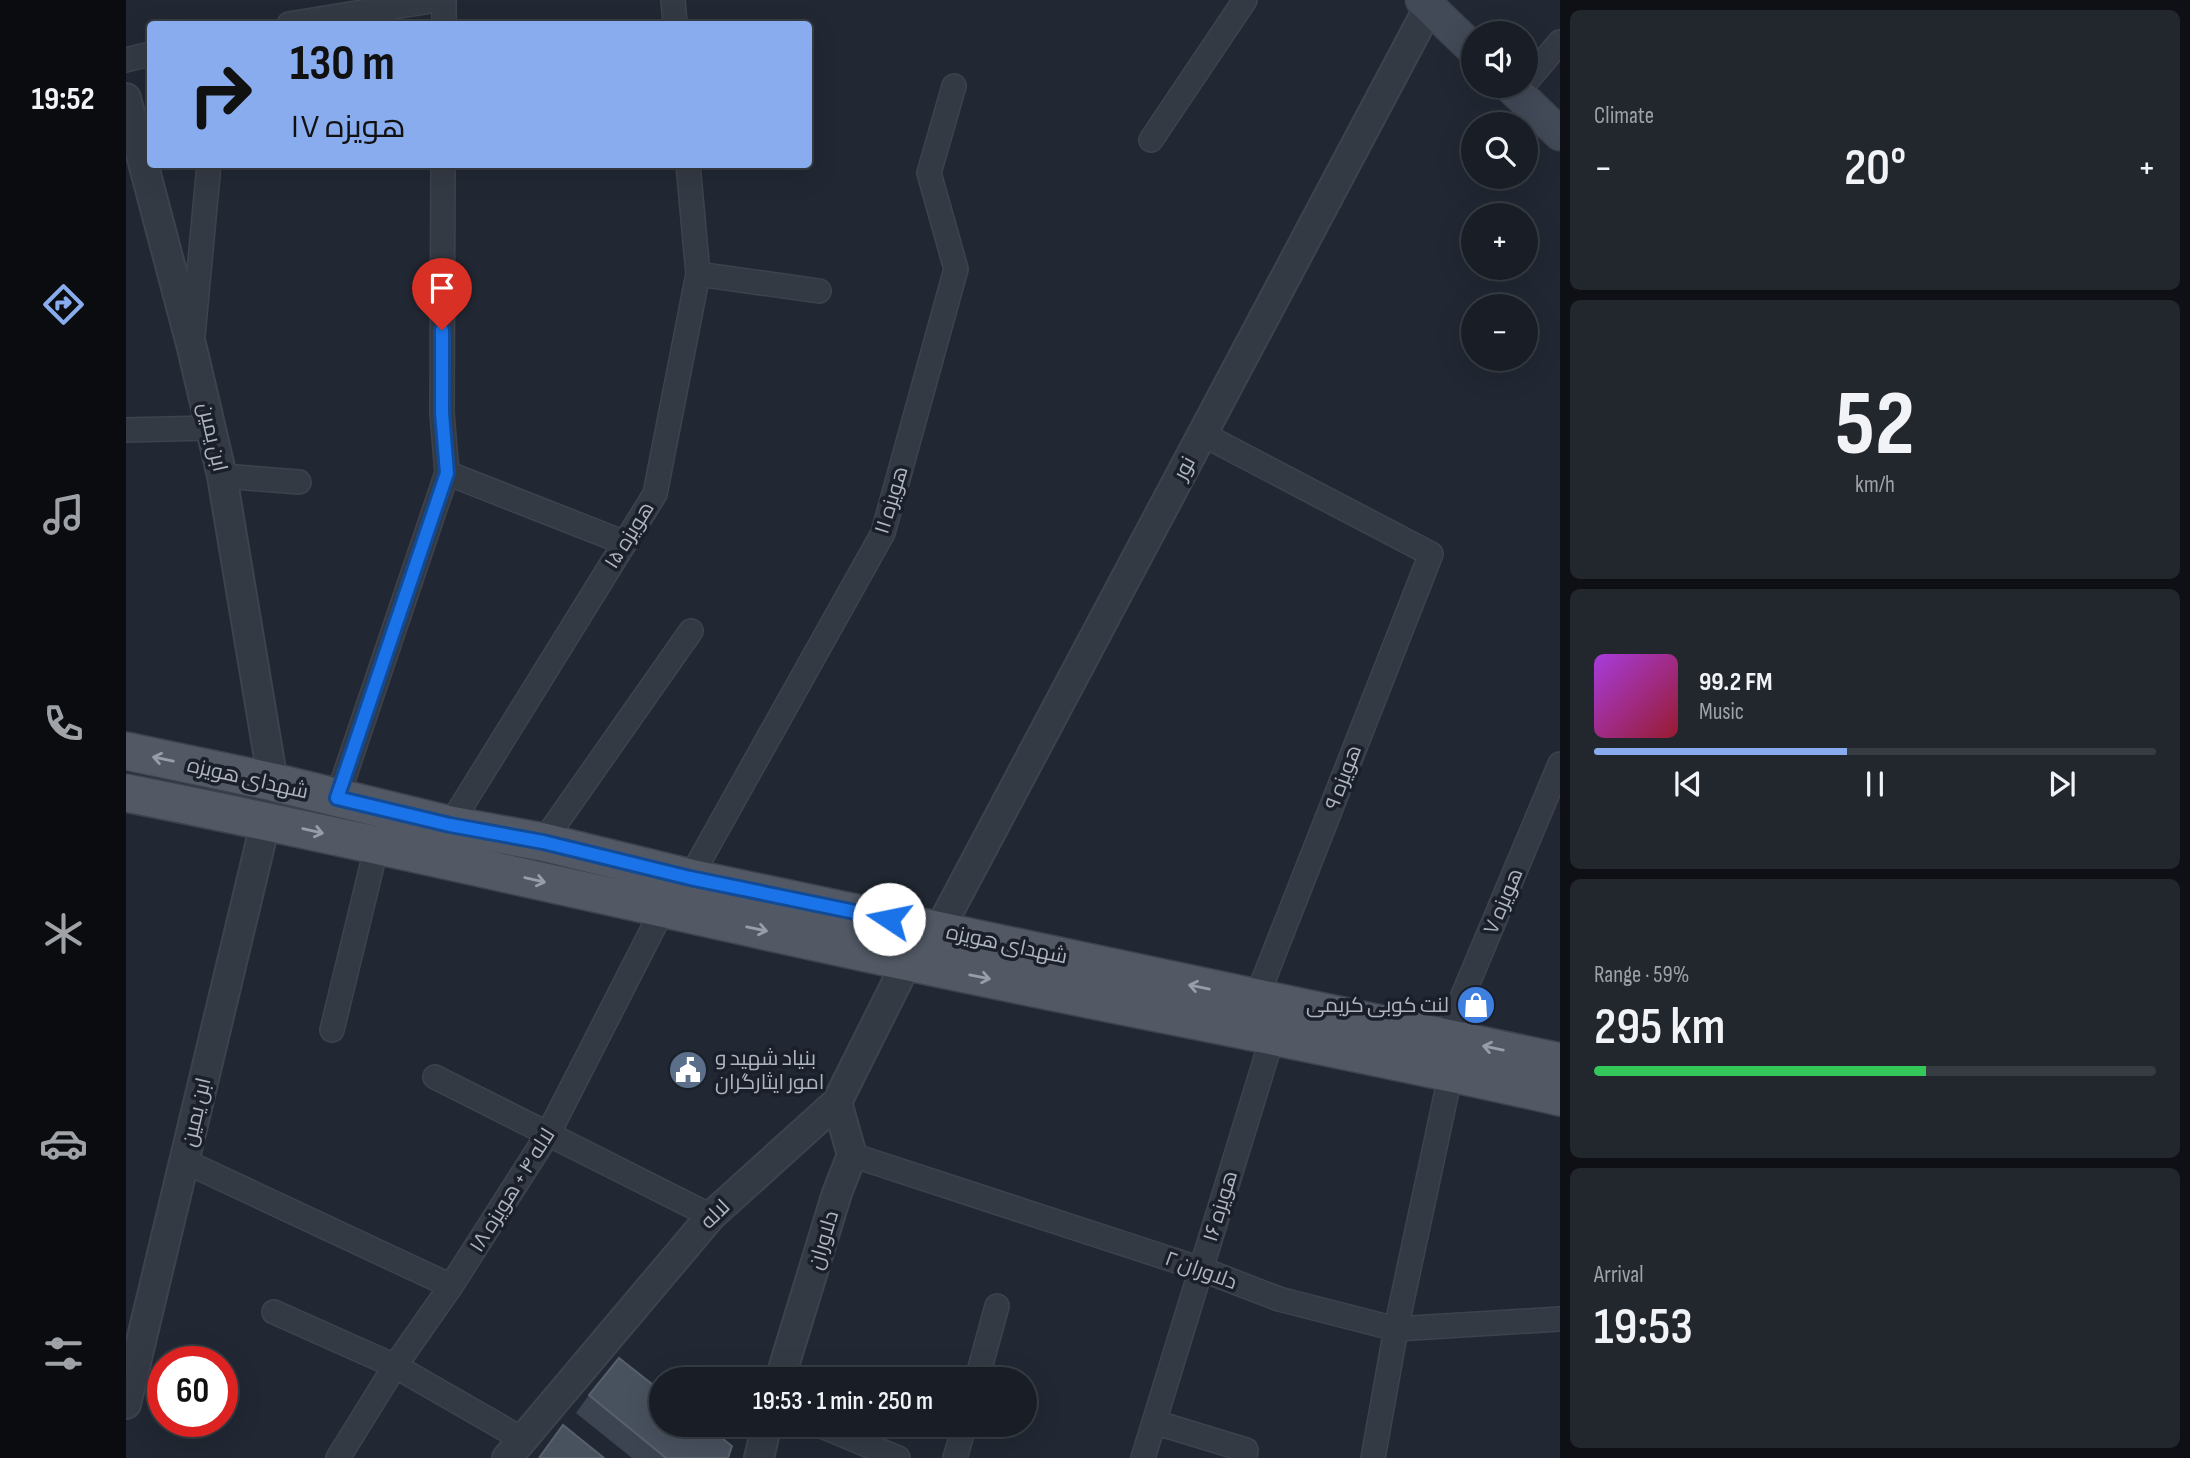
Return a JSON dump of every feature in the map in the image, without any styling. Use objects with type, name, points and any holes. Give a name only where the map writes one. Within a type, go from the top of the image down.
[{"type":"main road","points":[[1428,2],[1461,36]]},
{"type":"main road","points":[[1529,98],[1560,134]]},
{"type":"main road","name":"شهدای هویزه","points":[[126,751],[273,782],[450,825],[543,842],[690,878],[1256,999],[1448,1055],[1560,1097]]},
{"type":"main road","name":"شهدای هویزه","points":[[126,793],[266,820],[907,962],[1273,1035],[1448,1055],[1560,1062]]},
{"type":"street","points":[[300,21],[360,5],[438,0]]},
{"type":"street","points":[[444,0],[444,21]]},
{"type":"street","points":[[673,0],[676,21]]},
{"type":"street","points":[[1151,140],[1245,0]]},
{"type":"street","name":"نور","points":[[939,930],[1428,2]]},
{"type":"street","points":[[1538,66],[1560,43]]},
{"type":"street","points":[[126,60],[147,55]]},
{"type":"street","name":"هویزه ۱۱","points":[[690,878],[883,533],[956,269],[929,173],[954,86]]},
{"type":"street","name":"ابن یمین","points":[[126,98],[192,348],[222,476],[273,782]]},
{"type":"street","points":[[192,348],[209,168]]},
{"type":"street","points":[[337,798],[447,473],[442,413],[443,168]]},
{"type":"street","name":"هویزه ۱۵","points":[[450,825],[654,494],[698,274],[688,168]]},
{"type":"street","points":[[698,274],[819,291]]},
{"type":"street","points":[[126,430],[210,429]]},
{"type":"street","name":"هویزه ۹","points":[[1202,434],[1431,554],[1256,999]]},
{"type":"street","points":[[447,473],[625,543]]},
{"type":"street","points":[[222,476],[299,482]]},
{"type":"street","points":[[543,842],[691,631]]},
{"type":"street","name":"هویزه ۷","points":[[1373,1458],[1448,1055],[1560,764]]},
{"type":"street","name":"ابن یمین","points":[[126,1404],[266,820]]},
{"type":"street","points":[[331,1030],[377,845]]},
{"type":"street","name":"لاله ۴ + هویزه ۱۸","points":[[338,1458],[395,1366],[451,1286],[548,1134],[663,909]]},
{"type":"street","name":"لاله","points":[[514,1448],[711,1216],[837,1102],[907,962]]},
{"type":"street","name":"هویزه ۱۶","points":[[1143,1458],[1273,1035]]},
{"type":"street","points":[[435,1077],[711,1216]]},
{"type":"street","points":[[837,1102],[852,1155]]},
{"type":"street","name":"دلاوران ۲","points":[[852,1155],[1201,1269],[1279,1299],[1396,1329],[1560,1319]]},
{"type":"street","name":"دلاوران","points":[[784,1367],[837,1193],[852,1155]]},
{"type":"street","points":[[184,1161],[451,1286]]},
{"type":"street","points":[[980,1367],[998,1306]]},
{"type":"street","points":[[274,1312],[395,1366],[514,1448]]},
{"type":"street","points":[[1154,1422],[1246,1450],[1245,1458]]},
{"type":"street","points":[[759,1458],[764,1437]]},
{"type":"street","points":[[848,1437],[898,1458]]},
{"type":"street","points":[[955,1458],[961,1437]]},
{"type":"building","points":[[619,1358],[649,1382],[649,1437],[721,1437],[732,1446],[728,1458],[666,1458],[589,1395]]},
{"type":"building","points":[[563,1425],[604,1458],[539,1458]]},
{"type":"place","name":"لنت کوبی کریمی","points":[[1476,1005]]},
{"type":"place","name":"بنیاد شهید و امور ایثارگران","points":[[688,1070]]},
{"type":"route","points":[[442,330],[442,413],[447,473],[337,798],[450,825],[543,842],[690,878],[889,919]]}]
